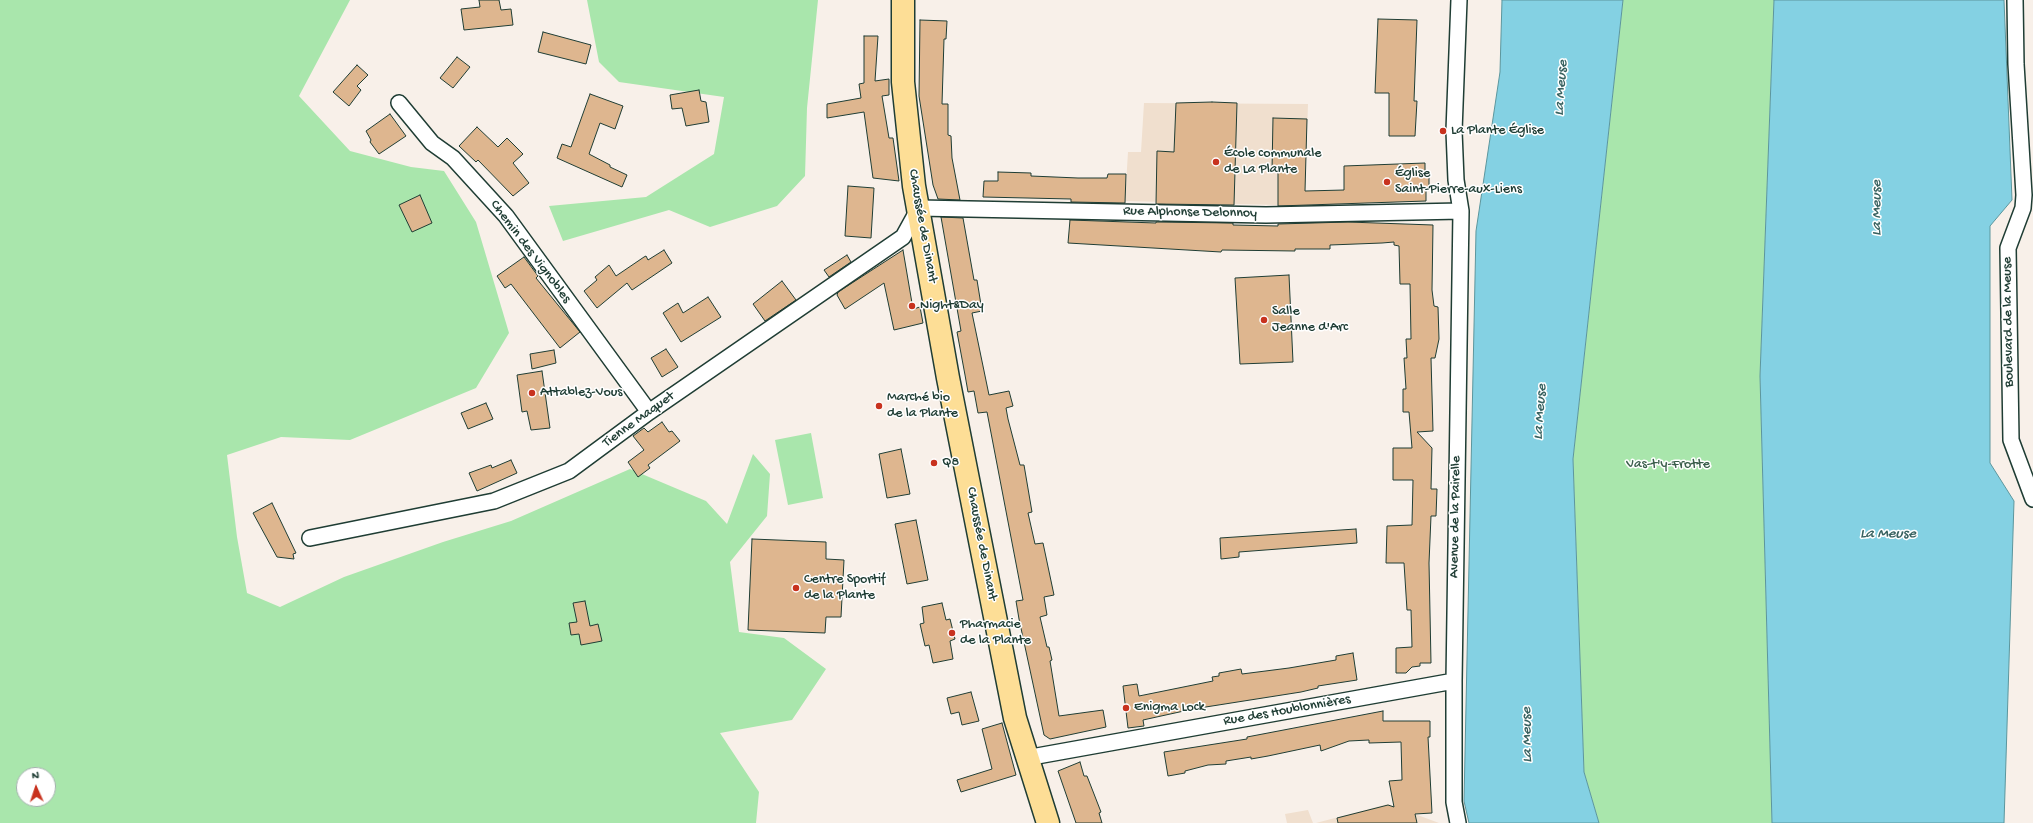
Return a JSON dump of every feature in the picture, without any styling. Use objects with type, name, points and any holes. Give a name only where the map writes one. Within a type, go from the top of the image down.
[{"type":"main road","name":"Chaussée de Dinant","points":[[903,0],[903,82],[914,186],[948,378],[1015,718],[1026,758],[1048,823]]},
{"type":"street","name":"Avenue de la Pairelle","points":[[1458,823],[1454,802],[1454,681],[1461,211],[1456,180],[1454,131],[1459,0]]},
{"type":"street","name":"Boulevard de la Meuse","points":[[2015,0],[2016,64],[2024,195],[2023,208],[2008,248],[2011,440],[2033,499]]},
{"type":"street","name":"Chemin des Vignobles","points":[[399,102],[432,144],[453,158],[506,216],[649,412]]},
{"type":"street","name":"Rue Alphonse Delonnoy","points":[[919,208],[1266,215],[1461,211]]},
{"type":"street","name":"Tienne Maquet","points":[[310,538],[494,501],[569,471],[649,412],[903,237],[919,208]]},
{"type":"street","name":"Rue des Houblonnières","points":[[1026,758],[1454,681]]},
{"type":"shaded area","name":"École communale de La Plante","points":[[1144,103],[1308,104],[1305,191],[1278,205],[1125,201],[1128,152],[1141,152]]},
{"type":"shaded area","points":[[1388,804],[1439,823],[1316,823]]},
{"type":"shaded area","points":[[1308,810],[1313,823],[1287,823],[1285,814]]},
{"type":"green space","points":[[0,0],[350,0],[299,96],[350,151],[411,167],[444,171],[476,222],[509,333],[476,388],[350,440],[281,437],[227,455],[237,537],[247,593],[280,607],[344,577],[443,542],[511,521],[630,469],[706,501],[727,524],[753,454],[770,474],[767,516],[730,562],[739,632],[784,638],[826,669],[792,720],[720,733],[759,792],[756,823],[0,823]]},
{"type":"green space","points":[[587,0],[818,0],[807,108],[805,176],[777,206],[710,227],[669,210],[563,241],[549,206],[646,197],[714,154],[724,97],[619,82],[599,62]]},
{"type":"green space","name":"Vas-t'y-Frotte","points":[[1623,0],[1774,0],[1760,376],[1772,823],[1599,823],[1584,772],[1573,459]]},
{"type":"green space","points":[[811,433],[823,498],[788,505],[775,440]]},
{"type":"water","name":"La Meuse","points":[[1502,0],[1623,0],[1573,459],[1584,772],[1599,823],[1469,823],[1464,801],[1476,231],[1500,72]]},
{"type":"water","name":"La Meuse","points":[[1774,0],[2004,0],[2012,200],[1990,226],[1990,463],[2014,501],[2004,823],[1772,823],[1760,376]]},
{"type":"building","points":[[479,0],[499,0],[501,10],[511,9],[513,25],[464,30],[461,9],[480,7]]},
{"type":"building","points":[[1378,19],[1417,20],[1414,101],[1417,101],[1415,136],[1389,136],[1389,93],[1375,93]]},
{"type":"building","points":[[920,20],[947,21],[946,39],[944,39],[942,104],[948,104],[948,135],[951,136],[952,158],[960,200],[938,199],[933,185],[919,96]]},
{"type":"building","points":[[543,32],[591,45],[586,64],[538,52]]},
{"type":"building","points":[[864,36],[878,36],[875,81],[889,79],[889,95],[882,96],[889,138],[893,138],[899,181],[873,178],[864,112],[827,118],[827,104],[861,98],[859,84],[864,83]]},
{"type":"building","points":[[457,57],[470,67],[453,88],[440,78]]},
{"type":"building","points":[[357,65],[368,75],[357,86],[361,90],[349,106],[333,92]]},
{"type":"building","points":[[699,90],[701,101],[706,102],[709,122],[686,126],[682,108],[672,109],[670,95]]},
{"type":"building","points":[[590,94],[623,106],[615,129],[600,123],[589,154],[610,165],[610,167],[627,175],[622,187],[557,158],[562,144],[571,147]]},
{"type":"building","points":[[1176,103],[1237,103],[1234,205],[1156,204],[1157,151],[1174,152]]},
{"type":"building","points":[[390,114],[406,136],[379,154],[370,142],[371,140],[366,131]]},
{"type":"building","points":[[1273,118],[1307,119],[1305,191],[1344,190],[1344,166],[1425,163],[1425,176],[1429,176],[1429,188],[1426,188],[1426,201],[1278,206],[1278,172],[1272,171]]},
{"type":"building","points":[[477,127],[498,147],[507,138],[523,154],[513,163],[529,183],[513,196],[478,160],[476,162],[459,146]]},
{"type":"building","points":[[998,172],[1031,173],[1031,176],[1078,178],[1107,178],[1108,174],[1126,174],[1125,203],[1071,202],[1071,199],[983,197],[984,181],[998,181]]},
{"type":"building","points":[[848,186],[874,188],[871,238],[845,236]]},
{"type":"building","points":[[420,195],[432,223],[412,232],[399,205]]},
{"type":"building","points":[[941,217],[963,218],[974,280],[977,280],[982,311],[972,313],[989,395],[1009,391],[1013,406],[1006,408],[1020,465],[1024,465],[1032,512],[1028,513],[1035,544],[1043,543],[1054,595],[1044,597],[1047,615],[1040,617],[1047,647],[1049,647],[1052,660],[1050,661],[1059,716],[1103,710],[1106,727],[1050,739],[1044,735],[1019,619],[1016,601],[1023,600],[987,412],[978,413],[974,391],[968,392],[957,332],[961,331]]},
{"type":"building","points":[[1070,220],[1156,223],[1233,223],[1233,225],[1278,226],[1278,224],[1348,222],[1433,225],[1432,290],[1434,306],[1438,307],[1439,339],[1435,358],[1431,358],[1433,431],[1417,432],[1432,448],[1431,489],[1437,489],[1436,516],[1431,516],[1429,563],[1431,663],[1420,663],[1420,666],[1412,667],[1406,673],[1396,673],[1396,648],[1412,647],[1411,610],[1407,610],[1404,563],[1386,563],[1387,526],[1412,525],[1413,480],[1393,480],[1393,448],[1412,448],[1409,412],[1403,412],[1403,389],[1406,389],[1404,358],[1407,358],[1406,339],[1411,339],[1410,284],[1400,284],[1399,246],[1394,245],[1394,242],[1330,245],[1330,249],[1295,249],[1295,251],[1222,250],[1221,252],[1068,243]]},
{"type":"building","points":[[664,250],[672,263],[632,290],[627,283],[597,308],[584,291],[597,280],[595,277],[609,265],[616,276],[644,257],[646,256],[648,260]]},
{"type":"building","points":[[903,250],[913,309],[920,307],[923,323],[894,330],[884,283],[845,309],[837,295],[838,292]]},
{"type":"building","points":[[847,255],[851,262],[829,277],[824,270]]},
{"type":"building","points":[[524,257],[538,276],[536,278],[580,332],[560,348],[511,284],[505,288],[497,276]]},
{"type":"building","name":"Salle Jeanne d'Arc","points":[[1289,275],[1293,362],[1240,364],[1235,278]]},
{"type":"building","points":[[782,281],[796,300],[765,321],[753,304]]},
{"type":"building","points":[[708,297],[721,317],[681,342],[663,313],[678,303],[683,313]]},
{"type":"building","points":[[666,349],[678,367],[662,377],[651,358]]},
{"type":"building","points":[[554,350],[556,363],[532,369],[530,354]]},
{"type":"building","name":"Attablez-Vous","points":[[542,371],[550,428],[531,430],[527,411],[522,412],[517,375]]},
{"type":"building","points":[[486,403],[493,419],[468,429],[461,413]]},
{"type":"building","points":[[662,422],[669,432],[672,431],[680,441],[648,465],[650,468],[638,477],[628,462],[644,450],[633,436],[644,428],[648,432]]},
{"type":"building","points":[[901,449],[910,494],[887,498],[879,454]]},
{"type":"building","points":[[511,460],[517,473],[477,491],[469,473],[491,465],[492,468]]},
{"type":"building","points":[[272,503],[296,553],[293,554],[294,559],[277,557],[253,513]]},
{"type":"building","points":[[916,520],[928,580],[907,584],[895,524]]},
{"type":"building","points":[[1356,529],[1357,543],[1239,552],[1239,557],[1221,559],[1220,538]]},
{"type":"building","name":"Centre Sportif de la Plante","points":[[752,539],[826,542],[826,559],[844,560],[841,617],[826,617],[825,633],[748,630]]},
{"type":"building","points":[[585,601],[590,626],[598,624],[602,641],[581,645],[579,634],[571,635],[569,623],[577,622],[573,603]]},
{"type":"building","points":[[942,603],[946,620],[950,619],[955,639],[950,641],[953,659],[933,663],[929,645],[925,646],[920,624],[924,623],[922,607]]},
{"type":"building","points":[[1353,653],[1357,680],[1318,686],[1318,688],[1301,692],[1193,709],[1143,720],[1144,726],[1128,728],[1123,686],[1137,684],[1139,696],[1213,681],[1212,677],[1219,676],[1219,673],[1241,669],[1242,674],[1289,668],[1336,660],[1336,656]]},
{"type":"building","points":[[971,692],[979,721],[962,725],[959,712],[951,714],[947,698]]},
{"type":"building","points":[[1383,711],[1383,721],[1430,721],[1430,737],[1428,737],[1432,813],[1415,814],[1417,823],[1338,823],[1337,818],[1388,805],[1394,807],[1389,781],[1402,780],[1401,742],[1369,743],[1369,740],[1349,741],[1321,751],[1320,745],[1251,759],[1251,757],[1226,761],[1226,764],[1208,765],[1185,771],[1185,773],[1168,776],[1164,752],[1247,739],[1247,737]]},
{"type":"building","points":[[1002,723],[1016,775],[961,792],[957,780],[992,769],[982,729]]},
{"type":"building","points":[[1080,762],[1084,776],[1087,776],[1101,812],[1099,813],[1102,823],[1076,823],[1058,771]]},
{"type":"place","name":"La Plante Église","points":[[1443,131]]},
{"type":"place","name":"École communale de La Plante","points":[[1216,162]]},
{"type":"place","name":"Église Saint-Pierre-aux-Liens","points":[[1387,182]]},
{"type":"place","name":"Night&Day","points":[[912,306]]},
{"type":"place","name":"Salle Jeanne d'Arc","points":[[1264,320]]},
{"type":"place","name":"Attablez-Vous","points":[[532,393]]},
{"type":"place","name":"Marché bio de la Plante","points":[[879,406]]},
{"type":"place","name":"Q8","points":[[934,463]]},
{"type":"place","name":"Centre Sportif de la Plante","points":[[796,588]]},
{"type":"place","name":"Pharmacie de la Plante","points":[[952,633]]},
{"type":"place","name":"Enigma Lock","points":[[1126,708]]}]
